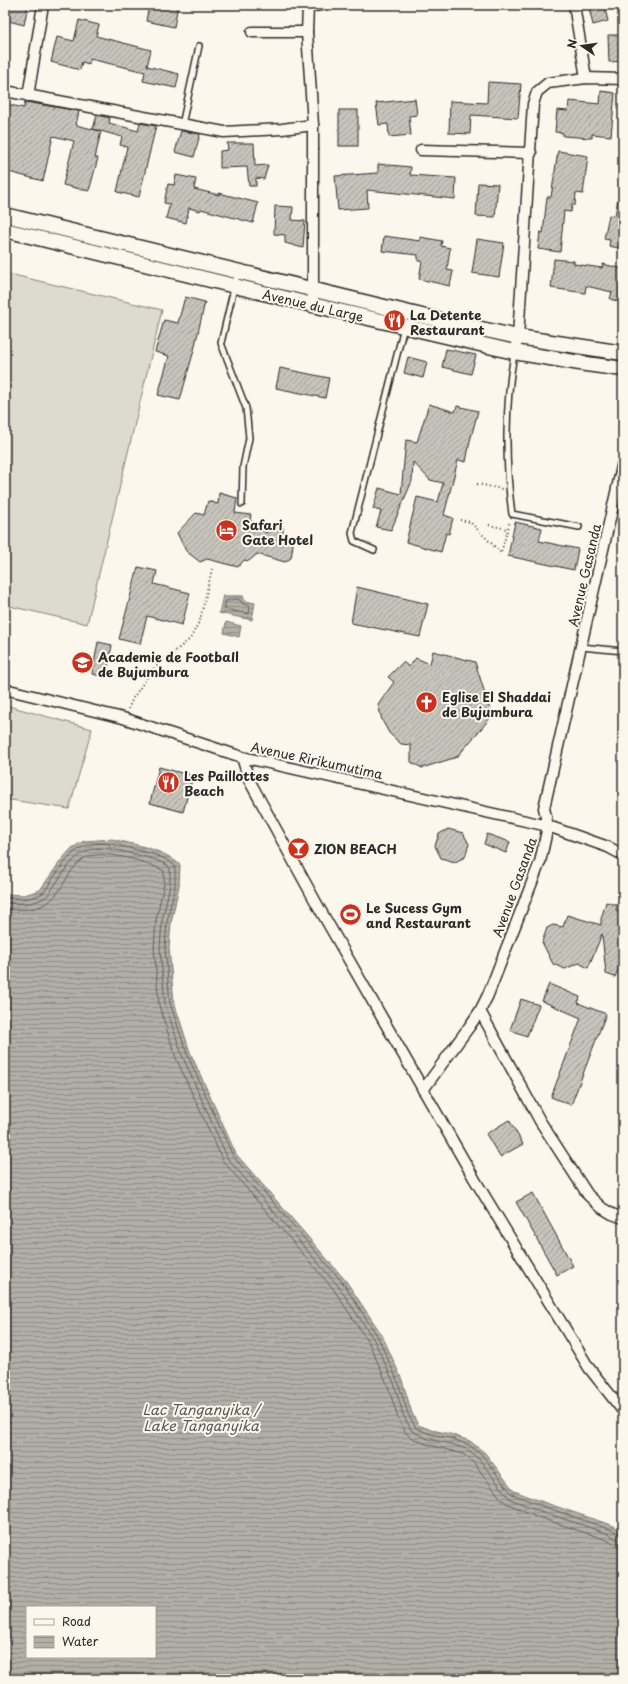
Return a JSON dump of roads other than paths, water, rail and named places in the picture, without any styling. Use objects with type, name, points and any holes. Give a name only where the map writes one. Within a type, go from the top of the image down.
[{"type":"main road","name":"Avenue du Large","points":[[5,215],[238,270],[314,290],[518,337],[623,353]]},
{"type":"main road","name":"Avenue du Large","points":[[5,230],[514,352],[623,369]]},
{"type":"street","points":[[28,96],[43,5]]},
{"type":"street","points":[[313,305],[313,125],[307,32],[308,7],[321,5]]},
{"type":"street","points":[[574,5],[586,78]]},
{"type":"street","points":[[252,32],[307,32]]},
{"type":"street","points":[[514,352],[518,337],[534,104],[537,92],[548,83],[586,78],[623,79]]},
{"type":"street","points":[[5,91],[224,132],[282,129],[313,125]]},
{"type":"street","points":[[421,150],[531,153]]},
{"type":"street","name":"Avenue Gasanda","points":[[422,1090],[480,1011],[488,995],[540,862],[548,826],[544,808],[623,462]]},
{"type":"street","name":"Avenue Ririkumutima","points":[[5,689],[123,718],[242,757],[548,826],[623,855]]},
{"type":"street","points":[[242,757],[249,780],[422,1090],[589,1368],[623,1411]]},
{"type":"street","points":[[480,1011],[540,1121],[588,1195],[602,1208],[623,1218]]},
{"type":"lane","points":[[182,125],[199,46]]},
{"type":"lane","points":[[238,270],[221,343],[246,408],[249,438],[243,467],[242,504]]},
{"type":"lane","points":[[374,550],[354,541],[352,533],[404,326]]},
{"type":"lane","points":[[514,352],[509,384],[509,490],[512,514],[579,527]]},
{"type":"lane","points":[[581,648],[623,651]]},
{"type":"water","points":[[223,595],[243,596],[245,601],[255,603],[252,620],[219,613]]},
{"type":"water","points":[[226,622],[241,626],[239,637],[224,633]]},
{"type":"water","name":"Lac Tanganyika / Lake Tanganyika","points":[[112,839],[157,851],[173,859],[180,865],[179,886],[171,923],[169,948],[174,1002],[190,1052],[236,1154],[346,1281],[382,1335],[402,1380],[412,1413],[418,1425],[470,1441],[485,1453],[514,1491],[614,1526],[623,1533],[623,1679],[5,1679],[5,894],[24,895],[40,890],[62,859],[72,848],[84,841]]},
{"type":"place","name":"La Detente Restaurant","points":[[394,321]]},
{"type":"place","name":"Safari Gate Hotel","points":[[226,531]]},
{"type":"place","name":"Academie de Football de Bujumbura","points":[[82,663]]},
{"type":"place","name":"Eglise El Shaddai de Bujumbura","points":[[426,703]]},
{"type":"place","name":"Les Paillottes Beach","points":[[169,782]]},
{"type":"place","name":"ZION BEACH","points":[[299,848]]},
{"type":"place","name":"Le Sucess Gym and Restaurant","points":[[351,914]]}]
